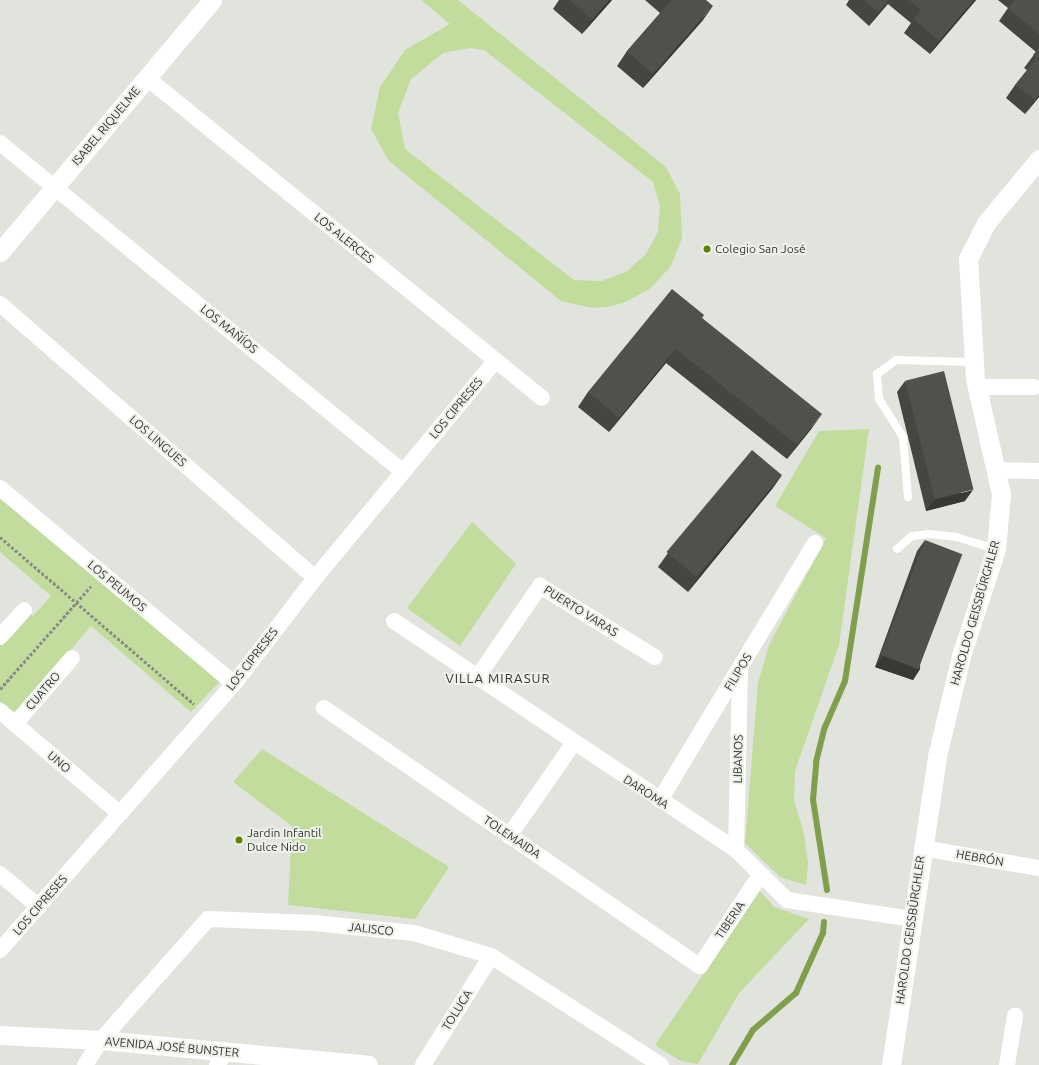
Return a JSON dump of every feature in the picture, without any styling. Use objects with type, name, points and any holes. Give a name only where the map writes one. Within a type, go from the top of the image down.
[{"type":"street","name":"ISABEL RIQUELME","points":[[0,252],[212,0]]},
{"type":"street","name":"LOS ALERCES","points":[[147,78],[542,398]]},
{"type":"street","name":"LOS MAÑÍOS","points":[[0,143],[55,186],[402,471]]},
{"type":"street","name":"HAROLDO GEISSBÜRGHLER","points":[[891,1065],[922,848],[938,752],[961,656],[996,549],[1001,494],[977,387],[974,362],[968,259],[986,223],[1039,159]]},
{"type":"street","name":"LOS LINGUES","points":[[0,304],[315,578]]},
{"type":"street","name":"LOS CIPRESES","points":[[0,950],[39,907],[118,812],[205,713],[234,684],[315,578],[402,471],[495,361]]},
{"type":"street","points":[[977,387],[1034,387]]},
{"type":"street","points":[[995,470],[1039,470]]},
{"type":"street","name":"LOS PEUMOS","points":[[0,488],[234,684]]},
{"type":"street","name":"FILIPOS","points":[[660,800],[815,543]]},
{"type":"street","name":"PUERTO VARAS","points":[[477,678],[540,586],[655,657]]},
{"type":"street","points":[[0,637],[24,610]]},
{"type":"street","name":"DAROMA","points":[[394,621],[573,744],[736,850],[787,900],[912,919]]},
{"type":"street","name":"CUATRO","points":[[15,724],[72,658]]},
{"type":"street","name":"LIBANOS","points":[[736,850],[740,668]]},
{"type":"street","name":"TOLEMAIDA","points":[[324,708],[700,966]]},
{"type":"street","name":"UNO","points":[[0,711],[118,812]]},
{"type":"street","points":[[509,836],[573,744]]},
{"type":"street","name":"HEBRÓN","points":[[922,848],[1039,868]]},
{"type":"street","points":[[0,874],[39,907]]},
{"type":"street","name":"TIBERIA","points":[[700,966],[761,874]]},
{"type":"street","name":"JALISCO","points":[[101,1040],[208,919],[314,923],[414,933],[491,956],[661,1065]]},
{"type":"street","name":"TOLUCA","points":[[423,1065],[491,956]]},
{"type":"street","points":[[1007,1065],[1015,1016]]},
{"type":"street","name":"AVENIDA JOSÉ BUNSTER","points":[[0,1035],[101,1040],[221,1059],[357,1064]]},
{"type":"street","points":[[85,1065],[101,1040]]},
{"type":"lane","points":[[908,497],[907,451],[897,425],[879,399],[877,374],[896,360],[974,362]]},
{"type":"lane","points":[[897,549],[912,536],[929,534],[956,537],[996,549]]},
{"type":"path","points":[[0,537],[75,604],[205,713]]},
{"type":"path","points":[[0,689],[102,574]]},
{"type":"green space","points":[[421,0],[458,0],[666,167],[680,194],[682,238],[671,266],[650,289],[623,303],[607,307],[592,308],[561,301],[389,161],[371,129],[380,87],[405,50],[450,24]],"holes":[[[470,48],[484,50],[653,182],[660,206],[658,232],[646,254],[626,272],[601,281],[574,280],[405,149],[398,113],[411,79],[443,53]]]},
{"type":"green space","points":[[869,429],[839,645],[795,771],[794,800],[804,833],[808,863],[806,885],[780,877],[745,843],[758,683],[769,645],[826,538],[775,506],[819,431]]},
{"type":"green space","points":[[0,495],[221,680],[191,712],[91,626],[16,714],[0,701],[0,645],[29,613],[33,616],[51,596],[0,552]]},
{"type":"green space","points":[[472,522],[516,564],[460,646],[407,608]]},
{"type":"green space","points":[[262,749],[449,867],[415,919],[288,905],[292,826],[233,782]]},
{"type":"green space","points":[[760,891],[774,907],[809,919],[739,993],[698,1064],[681,1061],[655,1045]]},
{"type":"building","points":[[570,0],[609,0],[592,20]]},
{"type":"building","points":[[672,0],[706,0],[713,6],[653,74],[627,51]]},
{"type":"building","points":[[864,0],[889,0],[879,12]]},
{"type":"building","points":[[909,0],[974,0],[939,41],[914,19],[921,10]]},
{"type":"building","points":[[1015,0],[1039,0],[1039,34],[1008,8]]},
{"type":"building","points":[[1039,48],[1039,95],[1035,100],[1015,85],[1037,58],[1033,55]]},
{"type":"building","points":[[672,289],[704,315],[702,318],[822,414],[797,445],[676,349],[619,418],[588,392]]},
{"type":"building","points":[[944,371],[974,489],[935,499],[905,381]]},
{"type":"building","points":[[752,450],[782,475],[696,577],[667,552]]},
{"type":"building","points":[[925,540],[962,554],[918,669],[881,655]]},
{"type":"waterway","points":[[827,890],[813,800],[816,762],[825,727],[845,681],[878,468]]},
{"type":"waterway","points":[[732,1065],[753,1030],[796,993],[823,933],[824,922]]},
{"type":"place","name":"Colegio San José","points":[[707,249]]},
{"type":"place","name":"Jardin Infantil Dulce Nido","points":[[239,840]]},
{"type":"district","name":"VILLA MIRASUR","points":[[498,678]]}]
